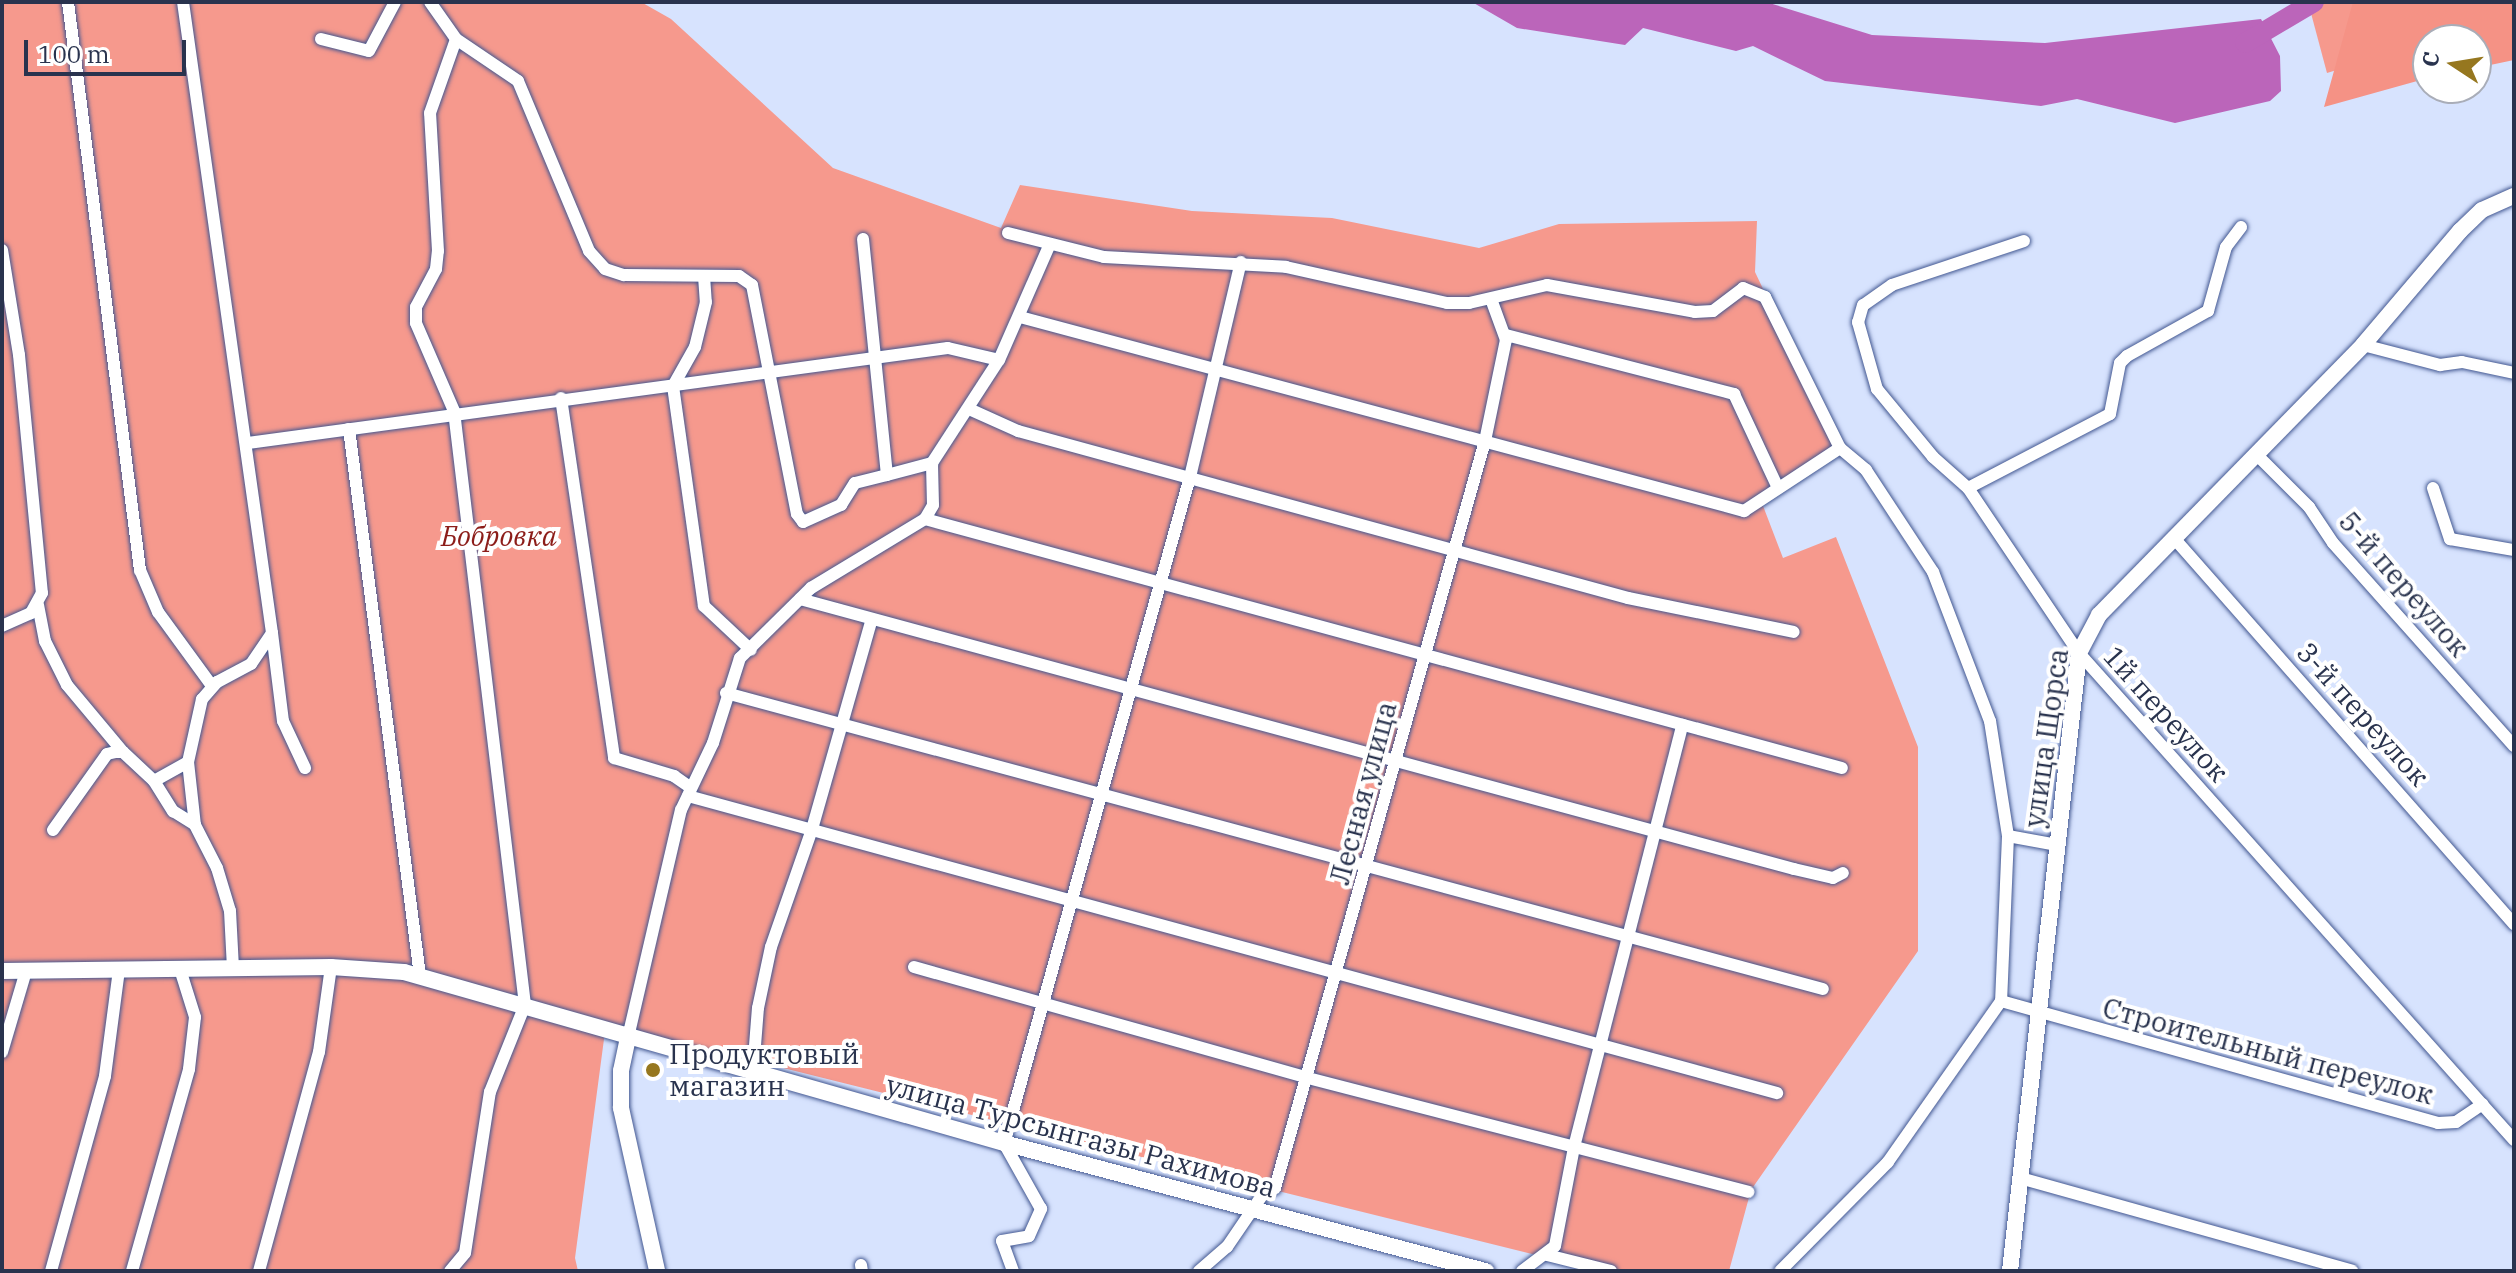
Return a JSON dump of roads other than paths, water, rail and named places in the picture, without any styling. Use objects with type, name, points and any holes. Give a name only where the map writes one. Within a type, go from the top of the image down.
[{"type":"street","points":[[68,2],[140,570],[158,612],[212,686]]},
{"type":"street","points":[[183,2],[248,443],[283,721],[305,768]]},
{"type":"street","points":[[321,39],[369,51],[395,2]]},
{"type":"street","points":[[430,2],[456,39],[518,81],[589,251],[605,269],[624,275],[739,276],[752,285],[797,514],[803,522],[841,505],[855,483],[932,463]]},
{"type":"street","points":[[450,1271],[465,1253],[490,1092],[525,1005],[454,411],[419,336],[416,307],[436,269],[438,251],[430,113],[456,39]]},
{"type":"street","name":"улица Щорса","points":[[2010,1271],[2079,653],[2099,615],[2363,345],[2460,231],[2482,210],[2514,196]]},
{"type":"street","points":[[1968,488],[2110,414],[2120,363],[2127,356],[2208,311],[2226,247],[2241,227]]},
{"type":"street","points":[[1008,233],[1049,246],[1121,259],[1241,262],[1447,303],[1491,299],[1506,335],[1734,394],[1778,488]]},
{"type":"street","points":[[863,239],[879,357],[887,475]]},
{"type":"street","name":"1й переулок","points":[[2024,241],[1883,289],[1863,305],[1858,322],[1877,389],[1933,457],[1968,488],[2079,653],[2514,1140]]},
{"type":"street","points":[[657,1271],[621,1108],[621,1071],[655,910],[689,792],[713,743],[726,693],[740,658],[800,599],[925,519],[933,505],[932,463],[999,360],[1049,246]]},
{"type":"street","points":[[2,250],[24,399],[42,593],[38,605],[45,641],[67,685],[123,752],[154,781],[173,811],[195,825]]},
{"type":"street","points":[[1013,1271],[1002,1241],[1029,1236],[1041,1209],[1004,1143],[1190,477],[1241,262]]},
{"type":"street","points":[[704,276],[706,302],[695,347],[673,386],[704,606],[751,650]]},
{"type":"street","name":"улица Щорса","points":[[1491,299],[1563,286],[1695,312],[1713,311],[1743,288],[1765,297],[1840,448],[1866,470],[1933,572],[1990,721],[2008,836],[2001,1001]]},
{"type":"street","points":[[1020,317],[1744,511],[1840,448]]},
{"type":"street","name":"Лесная улица","points":[[1199,1271],[1227,1247],[1263,1194],[1275,1188],[1485,441],[1506,335]]},
{"type":"street","points":[[2363,345],[2427,363],[2462,362],[2514,373]]},
{"type":"street","points":[[248,443],[454,411],[673,386],[948,348],[999,360]]},
{"type":"street","points":[[561,398],[614,758],[674,776],[689,792],[812,829],[1777,1093]]},
{"type":"street","points":[[969,409],[1018,431],[1628,598],[1794,632]]},
{"type":"street","points":[[349,429],[420,976]]},
{"type":"street","name":"5-й переулок","points":[[2257,455],[2309,507],[2333,543],[2514,746]]},
{"type":"street","points":[[2433,488],[2450,539],[2514,550]]},
{"type":"street","points":[[925,519],[1842,768]]},
{"type":"street","name":"3-й переулок","points":[[2173,537],[2514,924]]},
{"type":"street","points":[[800,599],[1833,878],[1843,873]]},
{"type":"street","points":[[2,626],[38,605]]},
{"type":"street","points":[[753,1071],[771,947],[812,829],[872,619]]},
{"type":"street","points":[[233,969],[230,911],[217,868],[195,825],[188,762],[202,699],[212,686],[251,664],[272,633]]},
{"type":"street","points":[[726,693],[1823,989]]},
{"type":"street","points":[[1522,1271],[1555,1246],[1574,1147],[1682,725]]},
{"type":"street","points":[[53,830],[107,754],[123,752]]},
{"type":"street","points":[[154,781],[188,762]]},
{"type":"street","points":[[2008,836],[2057,845]]},
{"type":"street","points":[[259,1271],[319,1052],[331,967]]},
{"type":"street","name":"улица Турсынгазы Рахимова","points":[[2,971],[331,967],[420,976],[629,1033],[1004,1143],[1486,1271]]},
{"type":"street","points":[[914,967],[1308,1078],[1748,1192]]},
{"type":"street","points":[[132,1271],[189,1069],[195,1017],[180,969]]},
{"type":"street","points":[[51,1271],[105,1076],[119,970]]},
{"type":"street","points":[[2,1052],[26,971]]},
{"type":"street","points":[[1780,1271],[1888,1162],[2001,1001]]},
{"type":"street","name":"Строительный переулок","points":[[2001,1001],[2438,1123],[2456,1122],[2483,1104]]},
{"type":"street","points":[[2020,1178],[2352,1271]]},
{"type":"street","points":[[1547,1255],[1611,1271]]},
{"type":"waterway","points":[[2245,43],[2314,2]]},
{"type":"place","name":"Продуктовый магазин","points":[[653,1070]]},
{"type":"park label","name":"Бобровка","points":[[499,536]]}]
